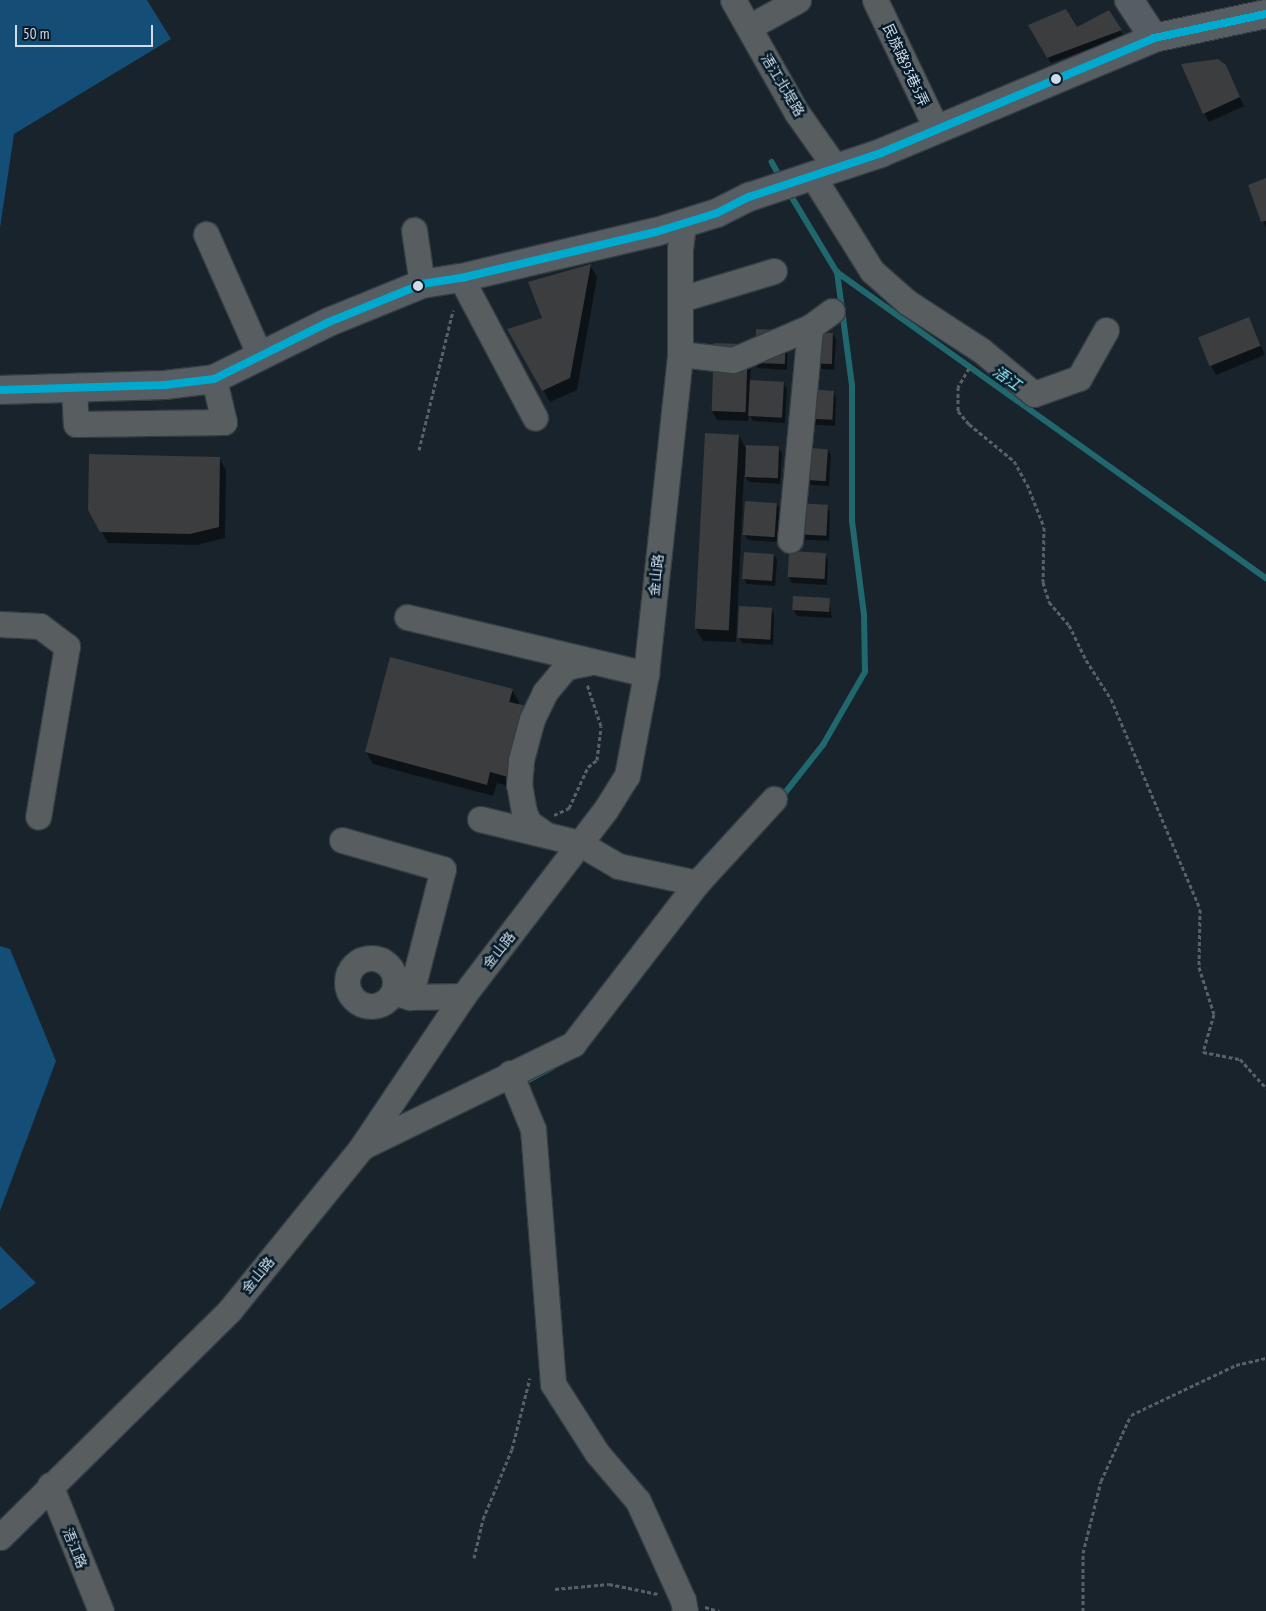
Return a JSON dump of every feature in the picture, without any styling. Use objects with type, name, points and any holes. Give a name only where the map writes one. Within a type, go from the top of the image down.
[{"type":"main road","points":[[1129,0],[1154,38]]},
{"type":"main road","points":[[0,390],[165,385],[214,379],[329,322],[422,284],[461,278],[717,213],[749,197],[824,172],[937,130],[1154,38],[1266,14]]},
{"type":"street","name":"浯江北堤路","points":[[733,0],[797,113],[872,271],[907,302],[980,350],[1034,394],[1079,378],[1106,330]]},
{"type":"street","points":[[749,27],[798,0]]},
{"type":"street","name":"民族路93巷5弄","points":[[875,0],[937,130]]},
{"type":"street","name":"金山路","points":[[0,1537],[50,1484],[230,1310],[361,1148],[463,996],[606,810],[627,776],[646,674],[680,354],[680,249],[683,223]]},
{"type":"street","points":[[414,230],[422,284]]},
{"type":"street","points":[[206,234],[260,356]]},
{"type":"street","points":[[681,299],[774,271]]},
{"type":"street","points":[[461,278],[535,418]]},
{"type":"street","points":[[680,354],[733,360],[810,327],[832,311]]},
{"type":"street","points":[[790,540],[810,327]]},
{"type":"street","points":[[74,388],[76,424],[224,422],[214,379]]},
{"type":"street","points":[[407,617],[589,662],[646,674]]},
{"type":"street","points":[[0,624],[40,626],[68,646],[38,817]]},
{"type":"street","points":[[545,834],[529,823],[524,812],[519,785],[521,760],[532,719],[545,692],[566,667],[589,662]]},
{"type":"street","points":[[361,1148],[510,1073],[573,1044],[697,883],[774,799]]},
{"type":"street","points":[[480,819],[579,844],[618,866],[697,883]]},
{"type":"street","points":[[342,840],[443,869],[402,995],[463,996]]},
{"type":"street","points":[[510,1073],[533,1129],[553,1384],[598,1453],[638,1501],[684,1605]]},
{"type":"street","name":"浯江路","points":[[50,1484],[101,1611]]},
{"type":"path","points":[[419,450],[461,278]]},
{"type":"path","points":[[964,378],[958,387],[958,410],[969,424],[1014,461],[1027,484],[1044,527],[1043,582],[1049,602],[1069,625],[1086,660],[1111,699],[1200,909],[1200,967],[1214,1014],[1203,1052],[1240,1058],[1266,1088]]},
{"type":"path","points":[[545,834],[547,821],[569,808],[588,767],[597,760],[601,726],[590,700],[589,662]]},
{"type":"path","points":[[1082,1611],[1083,1553],[1101,1481],[1131,1414],[1236,1365],[1266,1358]]},
{"type":"path","points":[[474,1558],[483,1518],[512,1448],[531,1376]]},
{"type":"path","points":[[555,1589],[609,1584],[684,1605],[719,1611]]},
{"type":"shaded area","points":[[0,0],[147,0],[171,39],[14,134],[0,228]]},
{"type":"shaded area","points":[[0,946],[10,949],[56,1061],[0,1211]]},
{"type":"shaded area","points":[[0,1246],[36,1283],[0,1310]]},
{"type":"building","points":[[1066,9],[1077,27],[1109,10],[1122,30],[1047,58],[1028,25]]},
{"type":"building","points":[[1218,59],[1226,65],[1240,97],[1203,114],[1181,64]]},
{"type":"building","points":[[1266,178],[1266,221],[1261,222],[1248,185]]},
{"type":"building","points":[[591,264],[570,378],[542,391],[507,329],[542,318],[528,282]]},
{"type":"building","points":[[1249,317],[1261,346],[1210,366],[1198,338]]},
{"type":"building","points":[[756,329],[786,330],[785,364],[755,363]]},
{"type":"building","points":[[803,332],[833,333],[832,364],[802,363]]},
{"type":"building","points":[[714,343],[748,344],[746,412],[712,411]]},
{"type":"building","points":[[750,380],[784,382],[782,418],[748,416]]},
{"type":"building","points":[[799,389],[834,391],[832,420],[797,418]]},
{"type":"building","points":[[705,433],[739,435],[729,631],[695,629]]},
{"type":"building","points":[[746,445],[779,446],[778,478],[745,477]]},
{"type":"building","points":[[796,447],[828,449],[826,481],[794,479]]},
{"type":"building","points":[[89,454],[220,457],[219,527],[190,534],[100,532],[88,510]]},
{"type":"building","points":[[745,501],[777,503],[775,537],[743,535]]},
{"type":"building","points":[[793,503],[828,505],[826,536],[791,534]]},
{"type":"building","points":[[789,551],[826,553],[825,579],[788,577]]},
{"type":"building","points":[[744,552],[774,554],[772,581],[742,579]]},
{"type":"building","points":[[793,596],[830,598],[829,612],[792,610]]},
{"type":"building","points":[[739,606],[772,608],[770,640],[737,638]]},
{"type":"building","points":[[390,657],[513,689],[509,702],[527,706],[508,777],[490,772],[487,785],[365,752]]},
{"type":"waterway","name":"浯江","points":[[772,162],[782,180]]},
{"type":"waterway","name":"浯江","points":[[789,192],[837,272],[1266,578]]},
{"type":"waterway","points":[[781,798],[823,745],[865,672],[864,615],[852,521],[852,386],[837,272]]},
{"type":"waterway","points":[[521,1084],[553,1067]]},
{"type":"transit line","points":[[0,390],[165,385],[214,379],[329,322],[422,284],[461,278],[656,232],[717,213],[749,197],[881,153],[1154,38],[1266,14]]}]
